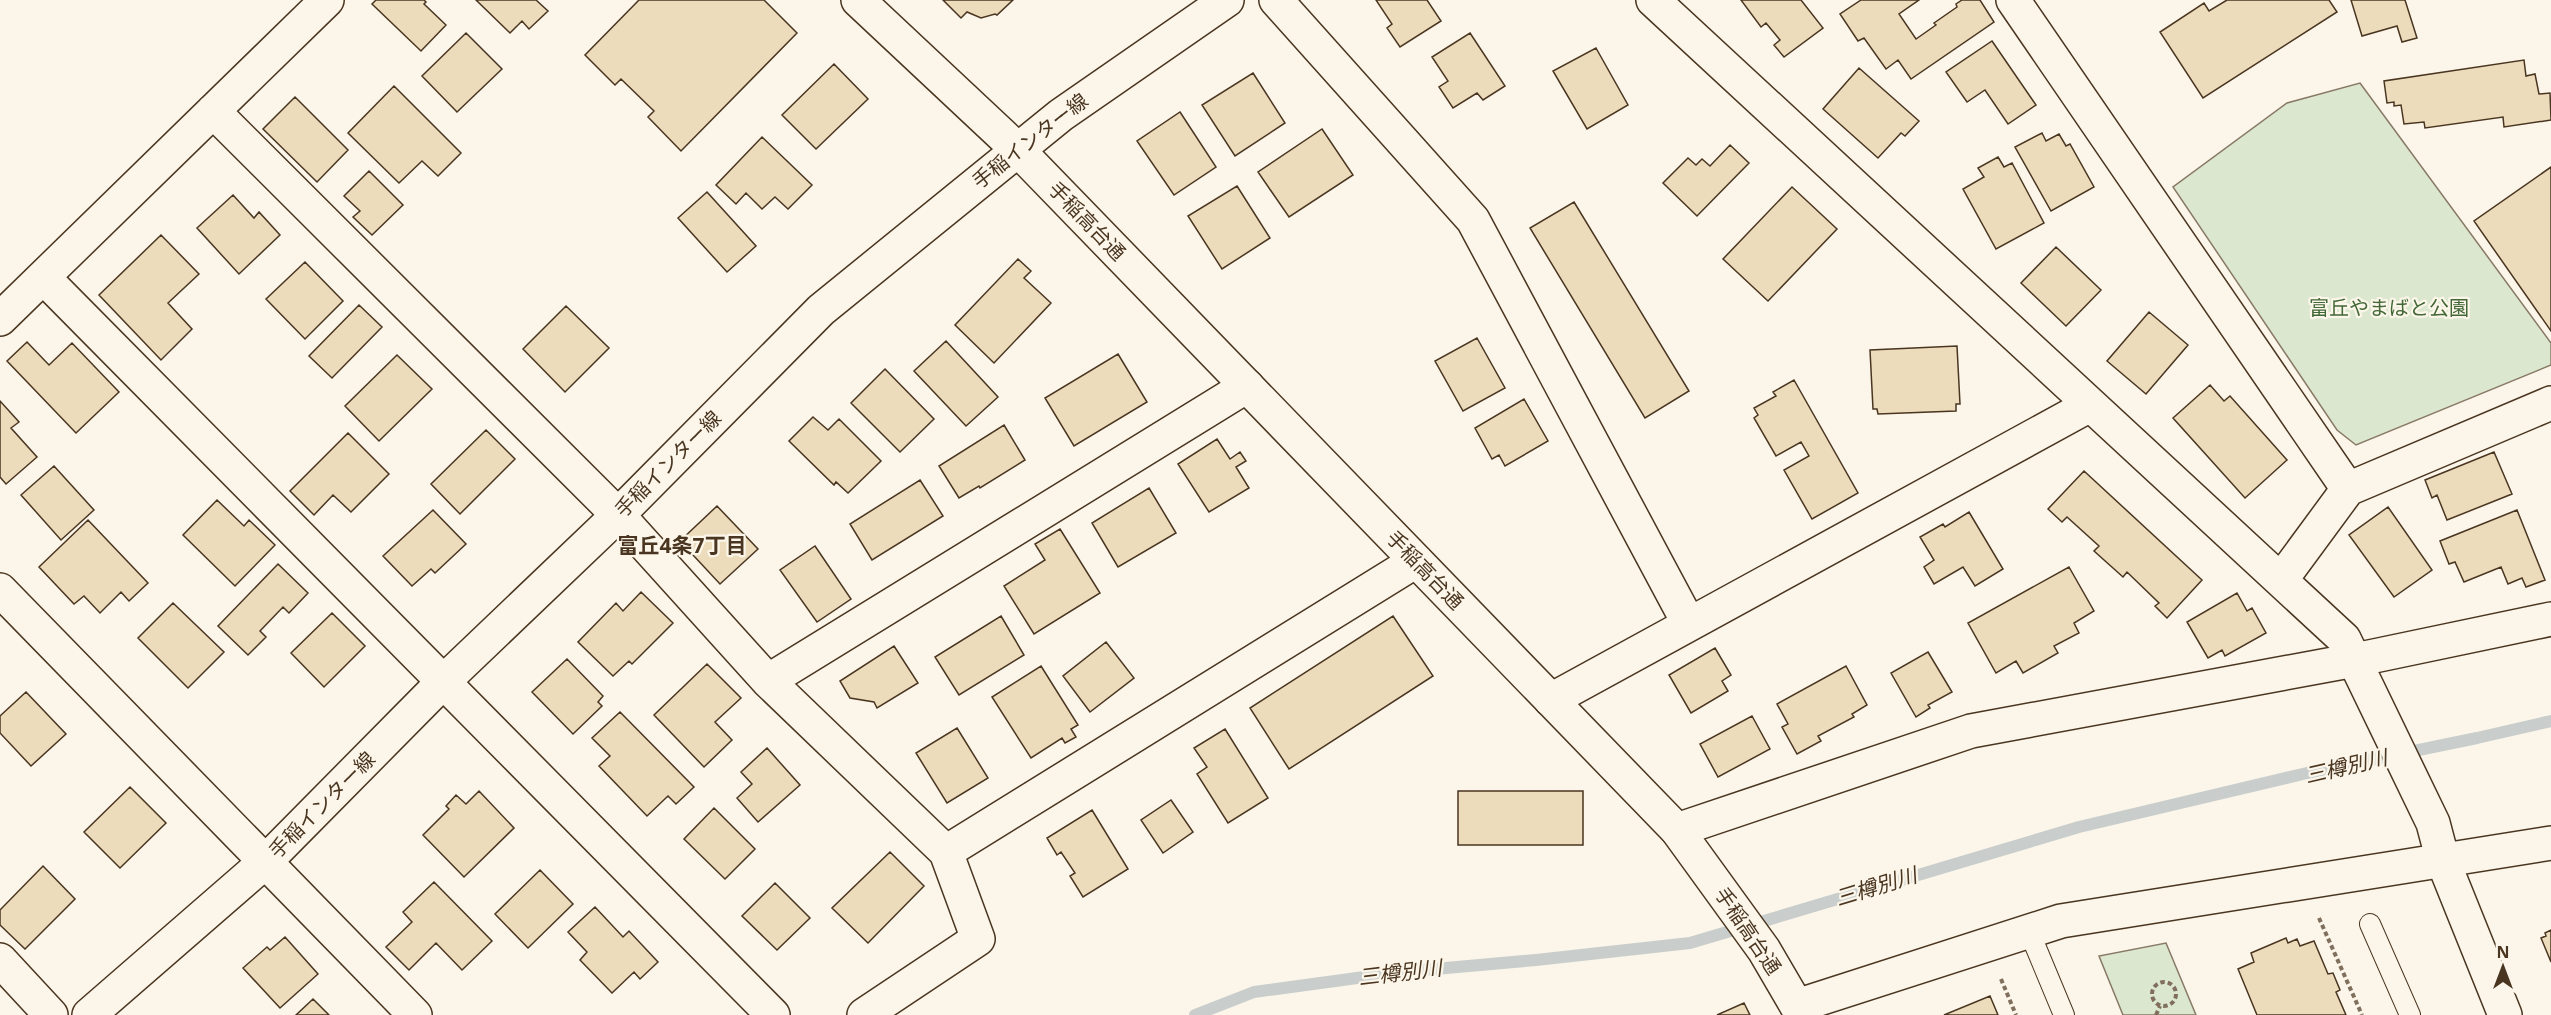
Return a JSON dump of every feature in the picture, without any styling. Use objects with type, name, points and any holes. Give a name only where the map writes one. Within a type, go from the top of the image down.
[{"type":"street","points":[[0,319],[327,0]]},
{"type":"street","name":"手稲高台通","points":[[858,0],[1017,149],[1677,830],[1764,950],[1800,1011]]},
{"type":"street","name":"手稲インター線","points":[[89,1015],[266,862],[442,683],[618,515],[821,310],[1061,115],[1227,0]]},
{"type":"street","points":[[1276,0],[1473,220],[1689,624]]},
{"type":"street","points":[[1653,0],[2344,639],[2433,823],[2443,861],[2505,1015]]},
{"type":"street","points":[[2013,0],[2348,489]]},
{"type":"street","points":[[213,111],[618,515],[768,681],[946,852],[978,939],[864,1015]]},
{"type":"street","points":[[43,277],[442,683],[773,1015]]},
{"type":"street","points":[[768,681],[1247,386]]},
{"type":"street","points":[[2281,580],[2348,489],[2551,403]]},
{"type":"street","points":[[1551,700],[2090,405]]},
{"type":"street","points":[[946,852],[1416,561]]},
{"type":"street","points":[[0,590],[416,1015]]},
{"type":"street","points":[[1677,830],[1971,731],[2355,660],[2551,619]]},
{"type":"street","points":[[1800,1011],[2061,921],[2551,843]]},
{"type":"street","points":[[0,960],[51,1015]]},
{"type":"lane","points":[[2370,924],[2410,1015]]},
{"type":"lane","points":[[2029,931],[2064,1015]]},
{"type":"path","points":[[2316,912],[2362,1015]]},
{"type":"path","points":[[2000,977],[2016,1015]]},
{"type":"path","points":[[2164,982],[2172,985],[2176,994],[2173,1003],[2166,1007],[2160,1006],[2154,1002],[2151,993],[2157,984],[2164,982]]},
{"type":"path","points":[[2156,1015],[2160,1006]]},
{"type":"green space","name":"富丘やまばと公園","points":[[2360,83],[2551,343],[2551,365],[2356,445],[2337,430],[2173,187],[2287,103]]},
{"type":"green space","points":[[2166,943],[2196,1015],[2123,1015],[2099,956]]},
{"type":"building","points":[[376,0],[424,0],[426,2],[424,4],[446,25],[421,51],[372,4]]},
{"type":"building","points":[[476,0],[536,0],[548,11],[529,29],[522,21],[510,33]]},
{"type":"building","points":[[639,0],[764,0],[797,33],[681,151],[648,117],[654,111],[621,79],[615,85],[585,55]]},
{"type":"building","points":[[943,0],[1013,0],[997,15],[981,18],[967,12],[961,18]]},
{"type":"building","points":[[1376,0],[1427,0],[1441,21],[1400,47],[1387,28],[1392,24]]},
{"type":"building","points":[[1741,0],[1801,0],[1823,28],[1784,57],[1774,45],[1780,40],[1766,23],[1761,27]]},
{"type":"building","points":[[1861,0],[1919,0],[1899,14],[1916,39],[1936,25],[1934,23],[1957,7],[1956,4],[1962,0],[1980,0],[1994,22],[1911,79],[1898,60],[1886,69],[1864,38],[1858,41],[1840,14]]},
{"type":"building","points":[[2227,0],[2329,0],[2337,12],[2203,98],[2160,32],[2204,3],[2209,11]]},
{"type":"building","points":[[2351,0],[2405,0],[2417,38],[2402,42],[2397,26],[2362,36]]},
{"type":"building","points":[[466,33],[502,69],[457,112],[422,76]]},
{"type":"building","points":[[1470,33],[1505,86],[1483,100],[1477,93],[1453,108],[1439,87],[1448,81],[1432,57]]},
{"type":"building","points":[[1992,41],[2036,105],[2008,124],[1985,90],[1967,102],[1946,72]]},
{"type":"building","points":[[1596,48],[1628,105],[1587,129],[1553,71]]},
{"type":"building","points":[[2524,60],[2526,76],[2535,74],[2539,94],[2550,93],[2551,120],[2504,127],[2503,117],[2425,128],[2424,122],[2404,124],[2401,105],[2394,106],[2394,102],[2387,103],[2384,81]]},
{"type":"building","points":[[834,64],[868,99],[816,149],[782,115]]},
{"type":"building","points":[[1859,68],[1919,121],[1905,136],[1901,133],[1878,158],[1823,109]]},
{"type":"building","points":[[1253,73],[1285,123],[1235,156],[1202,105]]},
{"type":"building","points":[[394,86],[461,153],[438,176],[422,161],[399,183],[348,133]]},
{"type":"building","points":[[295,97],[348,150],[317,182],[263,129]]},
{"type":"building","points":[[1180,112],[1216,167],[1174,195],[1137,141]]},
{"type":"building","points":[[1322,129],[1353,175],[1289,217],[1258,172]]},
{"type":"building","points":[[2042,133],[2046,141],[2059,134],[2066,146],[2070,144],[2094,187],[2051,211],[2015,147]]},
{"type":"building","points":[[762,137],[812,185],[788,209],[775,197],[762,209],[746,193],[736,204],[716,185]]},
{"type":"building","points":[[1730,145],[1749,163],[1697,216],[1663,183],[1688,158],[1696,165],[1702,159],[1710,166]]},
{"type":"building","points":[[1998,157],[2004,167],[2012,163],[2044,223],[1996,249],[1963,189],[1984,177],[1978,168]]},
{"type":"building","points":[[2551,167],[2551,331],[2474,221]]},
{"type":"building","points":[[369,171],[403,205],[372,235],[353,217],[360,211],[344,196]]},
{"type":"building","points":[[1237,186],[1270,238],[1222,269],[1188,216]]},
{"type":"building","points":[[1792,187],[1837,229],[1768,301],[1723,259]]},
{"type":"building","points":[[707,192],[756,246],[727,272],[678,218]]},
{"type":"building","points":[[233,195],[254,218],[259,212],[280,235],[239,274],[197,228]]},
{"type":"building","points":[[1574,202],[1689,391],[1645,418],[1530,228]]},
{"type":"building","points":[[161,235],[199,274],[168,303],[192,329],[161,360],[99,295]]},
{"type":"building","points":[[2056,247],[2101,290],[2066,326],[2021,283]]},
{"type":"building","points":[[1018,259],[1031,271],[1024,278],[1051,303],[994,363],[955,325]]},
{"type":"building","points":[[305,262],[343,301],[305,339],[266,299]]},
{"type":"building","points":[[359,305],[382,327],[332,378],[309,356]]},
{"type":"building","points":[[566,306],[609,348],[565,392],[523,349]]},
{"type":"building","points":[[2149,312],[2188,345],[2146,394],[2107,361]]},
{"type":"building","points":[[1477,338],[1505,388],[1463,411],[1435,361]]},
{"type":"building","points":[[946,341],[998,397],[966,426],[914,371]]},
{"type":"building","points":[[27,342],[49,365],[72,343],[119,392],[76,433],[7,361]]},
{"type":"building","points":[[1957,346],[1960,404],[1956,404],[1956,411],[1878,414],[1877,409],[1873,409],[1870,350]]},
{"type":"building","points":[[1118,354],[1147,402],[1074,446],[1045,398]]},
{"type":"building","points":[[397,355],[432,389],[379,441],[345,406]]},
{"type":"building","points":[[885,369],[934,419],[900,452],[851,403]]},
{"type":"building","points":[[1794,380],[1858,493],[1812,519],[1784,470],[1809,456],[1801,442],[1776,456],[1754,418],[1758,415],[1754,408],[1776,396],[1773,392]]},
{"type":"building","points":[[2210,385],[2224,401],[2230,396],[2287,460],[2245,498],[2173,418]]},
{"type":"building","points":[[1524,399],[1548,441],[1505,466],[1499,455],[1492,459],[1475,428]]},
{"type":"building","points":[[0,401],[19,422],[11,428],[37,457],[6,484],[0,477]]},
{"type":"building","points":[[813,417],[828,430],[839,419],[881,461],[848,493],[836,482],[834,485],[789,441]]},
{"type":"building","points":[[1004,425],[1025,460],[980,488],[979,486],[959,498],[939,466]]},
{"type":"building","points":[[486,430],[515,459],[460,514],[431,484]]},
{"type":"building","points":[[348,433],[389,474],[351,512],[333,495],[314,515],[290,491]]},
{"type":"building","points":[[1217,439],[1230,459],[1240,452],[1246,461],[1236,467],[1249,488],[1209,512],[1178,464]]},
{"type":"building","points":[[2494,452],[2512,494],[2447,520],[2437,495],[2432,498],[2425,480]]},
{"type":"building","points":[[54,466],[94,510],[61,540],[21,495]]},
{"type":"building","points":[[2084,471],[2202,580],[2167,618],[2155,606],[2159,603],[2127,572],[2123,577],[2094,551],[2099,546],[2067,517],[2062,522],[2048,509]]},
{"type":"building","points":[[920,480],[943,516],[872,560],[850,524]]},
{"type":"building","points":[[1149,488],[1176,533],[1118,567],[1092,523]]},
{"type":"building","points":[[217,500],[244,526],[249,520],[275,545],[235,586],[183,535]]},
{"type":"building","points":[[717,506],[758,549],[720,584],[680,541]]},
{"type":"building","points":[[2388,507],[2432,570],[2394,597],[2349,535]]},
{"type":"building","points":[[433,510],[466,544],[435,573],[431,569],[412,586],[383,556]]},
{"type":"building","points":[[2517,510],[2545,580],[2526,587],[2522,578],[2508,584],[2501,567],[2464,582],[2455,562],[2449,564],[2440,541]]},
{"type":"building","points":[[1969,512],[2003,569],[1975,586],[1963,567],[1934,584],[1924,567],[1934,560],[1920,537],[1943,524],[1945,527]]},
{"type":"building","points":[[88,520],[148,583],[129,601],[121,592],[100,613],[84,596],[74,604],[39,567]]},
{"type":"building","points":[[1060,529],[1100,593],[1034,634],[1004,586],[1045,560],[1035,544]]},
{"type":"building","points":[[815,546],[851,599],[817,622],[780,570]]},
{"type":"building","points":[[278,564],[308,593],[289,613],[283,607],[260,631],[266,637],[248,655],[218,626]]},
{"type":"building","points":[[2069,567],[2094,611],[2074,623],[2079,633],[2054,646],[2058,653],[2023,673],[2016,661],[1996,673],[1968,623]]},
{"type":"building","points":[[641,592],[673,623],[632,664],[629,661],[613,676],[578,642],[616,603],[623,611]]},
{"type":"building","points":[[2237,593],[2247,611],[2252,608],[2266,633],[2225,656],[2222,650],[2208,658],[2187,622]]},
{"type":"building","points":[[173,603],[224,652],[188,688],[138,638]]},
{"type":"building","points":[[332,613],[365,646],[324,687],[291,653]]},
{"type":"building","points":[[1001,616],[1024,655],[959,695],[935,657]]},
{"type":"building","points":[[1393,616],[1433,676],[1289,769],[1250,708]]},
{"type":"building","points":[[1106,642],[1134,678],[1090,712],[1063,676]]},
{"type":"building","points":[[894,646],[918,683],[877,708],[874,702],[850,698],[840,681]]},
{"type":"building","points":[[1715,648],[1731,675],[1722,681],[1728,691],[1691,713],[1669,675]]},
{"type":"building","points":[[1928,652],[1952,692],[1928,705],[1930,708],[1916,717],[1891,673]]},
{"type":"building","points":[[567,659],[603,696],[598,702],[602,706],[573,734],[532,692]]},
{"type":"building","points":[[707,664],[741,698],[715,722],[732,740],[704,767],[654,715]]},
{"type":"building","points":[[1041,666],[1078,725],[1071,729],[1076,737],[1065,743],[1062,738],[1031,758],[992,697]]},
{"type":"building","points":[[1846,666],[1867,705],[1852,714],[1854,717],[1818,736],[1821,741],[1797,754],[1782,727],[1788,724],[1777,704]]},
{"type":"building","points":[[26,692],[66,734],[31,766],[0,733],[0,716]]},
{"type":"building","points":[[620,712],[694,787],[676,804],[668,796],[647,816],[599,766],[610,756],[592,738]]},
{"type":"building","points":[[1752,716],[1770,749],[1718,777],[1700,744]]},
{"type":"building","points":[[957,728],[988,778],[947,803],[916,753]]},
{"type":"building","points":[[1225,729],[1268,798],[1228,823],[1197,774],[1207,767],[1194,748]]},
{"type":"building","points":[[767,748],[800,785],[758,822],[737,798],[752,784],[741,772]]},
{"type":"building","points":[[130,787],[166,823],[120,868],[84,832]]},
{"type":"building","points":[[479,791],[514,828],[464,877],[423,835],[449,809],[446,806],[456,795],[466,804]]},
{"type":"building","points":[[1458,791],[1583,791],[1583,845],[1458,845]]},
{"type":"building","points":[[1171,800],[1193,832],[1163,853],[1141,820]]},
{"type":"building","points":[[714,808],[755,849],[725,879],[684,839]]},
{"type":"building","points":[[1092,810],[1128,869],[1083,897],[1070,876],[1075,873],[1061,852],[1057,855],[1047,838]]},
{"type":"building","points":[[890,852],[924,886],[868,943],[832,908]]},
{"type":"building","points":[[43,866],[75,899],[25,949],[0,925],[0,910]]},
{"type":"building","points":[[540,870],[573,904],[528,948],[495,914]]},
{"type":"building","points":[[434,882],[492,941],[462,970],[436,943],[409,970],[386,947],[412,922],[403,912]]},
{"type":"building","points":[[775,883],[810,918],[777,950],[742,916]]},
{"type":"building","points":[[595,907],[623,937],[629,931],[658,962],[640,979],[634,972],[612,993],[580,960],[587,952],[568,932]]},
{"type":"building","points":[[2551,930],[2551,962],[2541,938]]},
{"type":"building","points":[[285,937],[318,974],[280,1008],[243,968],[267,947],[270,950]]},
{"type":"building","points":[[2286,938],[2288,943],[2297,939],[2300,946],[2314,941],[2328,974],[2333,973],[2340,990],[2336,992],[2346,1015],[2257,1015],[2238,969],[2254,962],[2251,953]]},
{"type":"building","points":[[1990,996],[1998,1015],[1944,1015]]},
{"type":"building","points":[[313,999],[329,1015],[296,1015]]},
{"type":"building","points":[[1744,1003],[1750,1015],[1717,1015]]},
{"type":"waterway","name":"三樽別川","points":[[1195,1015],[1254,992],[1401,972],[1690,943],[2079,827],[2307,773],[2551,721]]},
{"type":"district","name":"富丘4条7丁目","points":[[682,546]]}]
